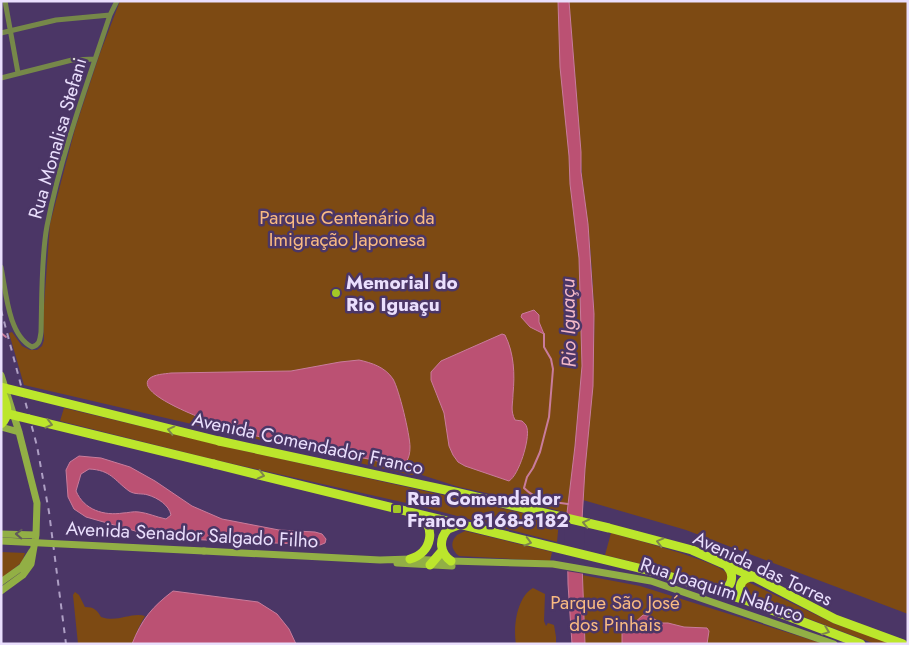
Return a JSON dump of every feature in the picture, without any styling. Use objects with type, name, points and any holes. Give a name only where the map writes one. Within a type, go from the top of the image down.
[{"type":"highway","name":"Avenida Comendador Franco","points":[[1,387],[219,441],[366,472],[609,528]]},
{"type":"highway","points":[[1,391],[7,410],[3,427]]},
{"type":"highway","name":"Avenida Comendador Franco","points":[[1,412],[413,512],[601,560]]},
{"type":"highway","points":[[410,558],[423,552],[430,539],[430,529],[425,520],[413,512]]},
{"type":"highway","points":[[451,562],[442,551],[441,541],[445,532],[452,526],[461,524]]},
{"type":"highway","name":"Avenida das Torres","points":[[609,528],[692,550],[754,577],[835,619],[902,644]]},
{"type":"highway","points":[[433,562],[442,551]]},
{"type":"highway","name":"Avenida das Torres","points":[[601,560],[659,573],[748,601],[861,644]]},
{"type":"highway","points":[[715,592],[727,588],[732,580],[731,571],[725,564]]},
{"type":"highway","points":[[748,601],[741,596],[740,588],[743,580],[754,577]]},
{"type":"main road","points":[[1,375],[19,432],[37,503],[36,535],[31,564],[23,575],[1,591]]},
{"type":"main road","points":[[3,427],[16,422]]},
{"type":"main road","points":[[3,427],[19,432]]},
{"type":"main road","points":[[1,534],[36,535]]},
{"type":"main road","name":"Avenida Senador Salgado Filho","points":[[1,541],[380,560],[410,558],[458,566],[476,562]]},
{"type":"main road","points":[[1,582],[22,567],[34,549]]},
{"type":"main road","name":"Avenida Senador Salgado Filho","points":[[380,560],[390,562],[553,564],[599,571]]},
{"type":"main road","name":"Rua Joaquim Nabuco","points":[[599,571],[636,577],[669,586],[834,644]]},
{"type":"street","points":[[5,1],[18,73]]},
{"type":"street","name":"Rua Monalisa Stefani","points":[[1,267],[13,324],[18,336],[25,344],[32,347],[36,346],[40,342],[41,332],[47,228],[70,136],[110,15],[117,1]]},
{"type":"street","points":[[1,34],[56,20],[110,15]]},
{"type":"street","points":[[1,78],[72,60],[95,59]]},
{"type":"green space","name":"Parque Centenário da Imigração Japonesa","points":[[120,1],[558,1],[570,184],[579,258],[582,366],[567,513],[459,487],[422,475],[411,475],[24,385],[9,333],[12,332],[22,346],[30,350],[37,350],[42,346],[44,340],[43,319],[50,224],[75,129],[99,56]]},
{"type":"green space","points":[[569,1],[908,1],[908,614],[686,530],[583,500],[592,383],[594,313]]},
{"type":"green space","points":[[64,408],[240,450],[559,521],[557,542],[415,505],[216,460],[60,421]]},
{"type":"green space","points":[[465,531],[552,552],[550,561],[459,556],[454,551],[452,543],[457,535]]},
{"type":"green space","points":[[611,533],[708,563],[728,574],[728,578],[723,584],[713,585],[605,555]]},
{"type":"green space","points":[[1,552],[25,553],[22,562],[1,579]]},
{"type":"green space","name":"Parque São José dos Pinhais","points":[[582,575],[640,586],[824,644],[585,644]]},
{"type":"green space","points":[[748,582],[835,624],[894,644],[875,644],[749,596],[743,591],[744,584]]},
{"type":"green space","points":[[533,588],[545,594],[544,621],[546,626],[548,623],[554,625],[556,644],[516,644],[517,613],[523,598]]},
{"type":"green space","points":[[75,592],[79,595],[85,607],[95,609],[101,617],[113,619],[135,615],[145,616],[132,644],[78,644],[73,595]]},
{"type":"shaded area","name":"Rio Iguaçu","points":[[558,1],[569,1],[581,172],[588,224],[594,314],[593,386],[581,537],[585,644],[572,644],[568,584],[567,513],[582,366],[579,258],[570,184],[560,67]]},
{"type":"shaded area","points":[[534,310],[539,315],[539,322],[544,334],[530,327],[521,317],[522,314]]},
{"type":"shaded area","points":[[502,334],[505,335],[508,342],[513,364],[513,413],[515,420],[522,421],[527,428],[527,440],[520,464],[509,481],[458,462],[449,446],[444,413],[431,380],[431,372],[441,361]]},
{"type":"shaded area","points":[[359,360],[382,369],[393,379],[404,412],[410,441],[410,453],[406,462],[399,464],[386,463],[280,442],[236,431],[186,412],[155,395],[148,386],[149,379],[154,376],[171,373],[291,371]]},
{"type":"shaded area","points":[[79,456],[101,458],[130,467],[192,506],[222,519],[279,530],[315,532],[322,534],[326,539],[325,543],[320,545],[160,538],[86,517],[74,509],[68,497],[66,470],[70,462]],"holes":[[[89,469],[112,476],[131,492],[148,495],[159,500],[168,508],[171,515],[166,519],[137,512],[109,514],[89,507],[76,491],[81,474]]]},
{"type":"shaded area","points":[[173,591],[258,602],[277,614],[289,629],[296,644],[132,644],[148,614]]},
{"type":"shaded area","points":[[643,615],[649,616],[661,623],[707,628],[709,631],[707,644],[622,644],[622,632],[625,625],[633,624]]},
{"type":"pier","points":[[564,518],[584,523],[585,574],[566,571]]},
{"type":"waterway","points":[[1,333],[6,337]]},
{"type":"waterway","points":[[544,334],[544,347],[551,359],[553,369],[549,417],[540,452],[527,477],[524,488],[539,498],[568,504]]},
{"type":"railway","points":[[1,310],[37,446],[49,512],[66,644]]},
{"type":"place","name":"Memorial do Rio Iguaçu","points":[[336,293]]},
{"type":"place","name":"Rua Comendador Franco 8168-8182","points":[[397,509]]}]
